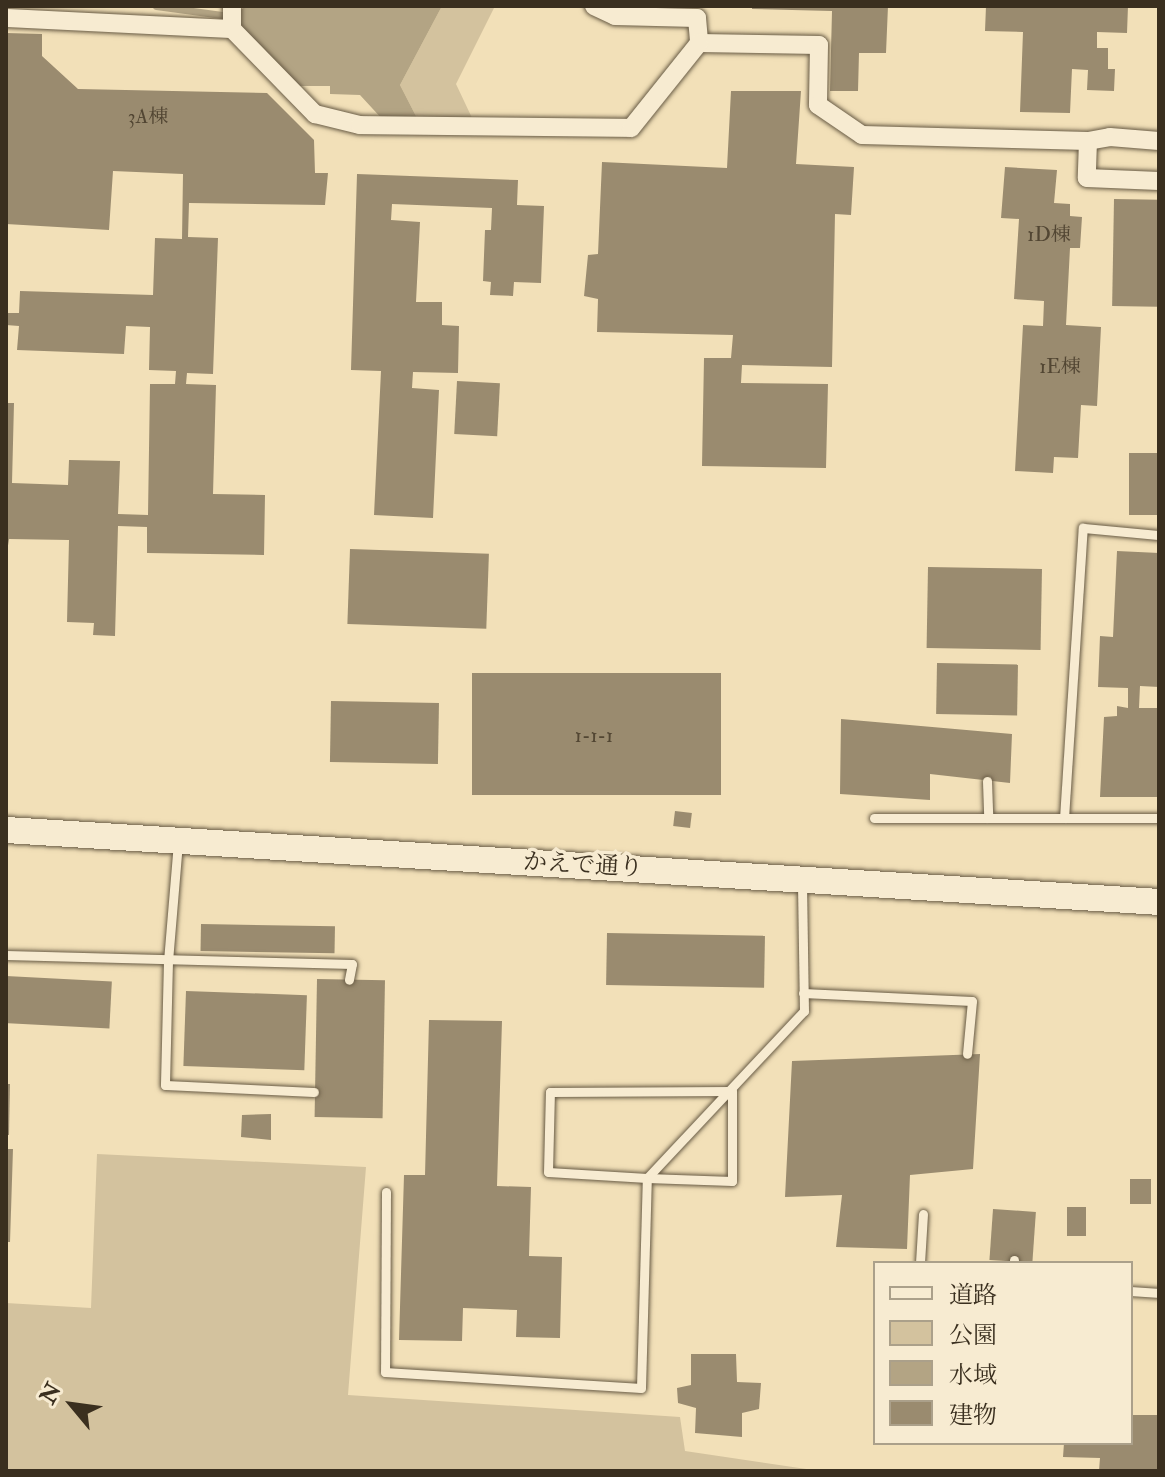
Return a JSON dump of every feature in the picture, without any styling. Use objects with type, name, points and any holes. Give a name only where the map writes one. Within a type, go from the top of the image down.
[{"type":"street","points":[[232,6],[232,29]]},
{"type":"street","points":[[6,18],[232,29],[315,114],[360,125],[631,128],[699,43],[697,18],[615,16],[594,6]]},
{"type":"street","points":[[699,43],[819,45],[818,105],[862,135],[1088,141],[1110,137],[1159,141]]},
{"type":"street","points":[[1088,141],[1087,178],[1159,181]]},
{"type":"street","name":"かえで通り","points":[[6,830],[802,877],[1159,902]]},
{"type":"lane","points":[[1064,818],[1083,528],[1159,535]]},
{"type":"lane","points":[[987,781],[988,818]]},
{"type":"lane","points":[[874,818],[1159,818]]},
{"type":"lane","points":[[178,842],[168,961],[165,1085],[314,1092]]},
{"type":"lane","points":[[386,1192],[385,1372],[641,1388],[647,1178],[804,1011],[802,877]]},
{"type":"lane","points":[[6,955],[352,964],[349,980]]},
{"type":"lane","points":[[803,993],[972,1001],[967,1054]]},
{"type":"lane","points":[[732,1091],[732,1181],[548,1172],[550,1092],[732,1091]]},
{"type":"lane","points":[[920,1261],[923,1214]]},
{"type":"lane","points":[[1133,1291],[1159,1293]]},
{"type":"green space","points":[[442,6],[495,6],[456,84],[473,120],[418,120],[400,85]]},
{"type":"green space","points":[[97,1154],[366,1167],[348,1395],[680,1417],[685,1451],[820,1471],[6,1471],[6,1303],[91,1308]]},
{"type":"water","points":[[247,6],[442,6],[400,85],[418,120],[384,121],[360,95],[330,94],[330,86],[299,86],[238,25],[237,12]]},
{"type":"building","points":[[752,6],[888,6],[886,53],[859,53],[858,91],[830,91],[832,11],[752,9]]},
{"type":"building","points":[[986,6],[1128,6],[1127,33],[1097,32],[1097,48],[1108,48],[1108,69],[1115,69],[1114,91],[1087,90],[1088,70],[1072,69],[1070,113],[1020,112],[1023,32],[985,31]]},
{"type":"building","points":[[6,33],[42,34],[42,56],[78,89],[267,93],[314,140],[315,173],[328,173],[325,205],[189,203],[188,237],[218,238],[213,374],[187,373],[186,384],[216,385],[213,494],[265,495],[264,555],[147,553],[147,527],[118,526],[115,636],[93,635],[94,623],[67,622],[69,540],[9,539],[6,559],[6,403],[14,403],[12,483],[68,485],[69,460],[120,461],[118,514],[148,515],[150,384],[175,384],[176,371],[149,370],[150,327],[126,326],[124,354],[17,350],[19,326],[6,325],[6,313],[19,313],[20,291],[153,295],[155,238],[182,239],[183,174],[113,171],[109,230],[6,224]]},
{"type":"building","points":[[731,91],[801,91],[796,164],[854,167],[851,215],[835,214],[832,367],[742,365],[741,383],[828,384],[826,468],[702,466],[704,358],[731,358],[733,335],[597,332],[598,299],[584,296],[588,255],[598,254],[602,162],[727,168]]},
{"type":"building","points":[[1005,167],[1057,170],[1054,203],[1070,204],[1070,216],[1082,217],[1080,248],[1070,248],[1066,325],[1101,327],[1097,406],[1081,405],[1078,458],[1054,457],[1053,473],[1015,471],[1023,325],[1043,326],[1044,301],[1014,299],[1019,219],[1001,218]]},
{"type":"building","points":[[357,174],[518,180],[517,205],[544,206],[541,283],[514,282],[513,296],[490,295],[491,282],[483,281],[485,230],[491,230],[492,208],[392,204],[391,220],[420,222],[416,302],[442,302],[442,325],[459,326],[458,373],[413,372],[412,388],[439,390],[433,518],[374,515],[381,371],[351,370]]},
{"type":"building","points":[[1114,199],[1159,200],[1157,307],[1112,306]]},
{"type":"building","points":[[457,381],[500,383],[497,436],[454,434]]},
{"type":"building","points":[[1129,453],[1159,453],[1159,515],[1129,515]]},
{"type":"building","points":[[350,549],[489,554],[486,629],[347,624]]},
{"type":"building","points":[[1117,551],[1159,553],[1159,687],[1140,686],[1139,708],[1159,708],[1159,797],[1100,797],[1104,717],[1117,716],[1117,706],[1128,708],[1128,688],[1098,687],[1100,636],[1113,637]]},
{"type":"building","points":[[928,567],[1042,569],[1041,650],[927,648]]},
{"type":"building","points":[[937,663],[1018,664],[1017,715],[936,714]]},
{"type":"building","points":[[472,673],[721,673],[721,795],[472,795]]},
{"type":"building","points":[[331,701],[439,703],[438,764],[330,762]]},
{"type":"building","points":[[841,719],[1012,734],[1010,783],[930,774],[930,800],[840,794]]},
{"type":"building","points":[[675,811],[692,813],[690,828],[673,826]]},
{"type":"building","points":[[201,924],[335,926],[335,953],[201,951]]},
{"type":"building","points":[[607,933],[765,936],[764,988],[606,985]]},
{"type":"building","points":[[6,976],[112,982],[109,1028],[6,1023]]},
{"type":"building","points":[[317,979],[385,980],[383,1118],[315,1117]]},
{"type":"building","points":[[186,991],[307,995],[304,1070],[183,1066]]},
{"type":"building","points":[[429,1020],[502,1021],[497,1186],[531,1187],[529,1256],[562,1257],[560,1338],[516,1337],[517,1310],[463,1308],[462,1341],[399,1340],[404,1175],[425,1175]]},
{"type":"building","points":[[980,1054],[973,1169],[910,1175],[907,1249],[836,1247],[842,1195],[785,1197],[792,1061]]},
{"type":"building","points":[[6,1084],[10,1084],[9,1135],[6,1135]]},
{"type":"building","points":[[271,1114],[271,1140],[241,1137],[242,1115]]},
{"type":"building","points":[[6,1149],[13,1149],[10,1242],[6,1242]]},
{"type":"building","points":[[1130,1179],[1151,1179],[1151,1204],[1130,1204]]},
{"type":"building","points":[[1067,1207],[1086,1207],[1086,1236],[1067,1236]]},
{"type":"building","points":[[993,1209],[1036,1212],[1032,1261],[989,1260]]},
{"type":"building","points":[[691,1354],[736,1354],[737,1382],[761,1383],[759,1409],[742,1413],[742,1437],[695,1433],[696,1408],[678,1403],[677,1388],[691,1385]]},
{"type":"building","points":[[1133,1415],[1159,1415],[1159,1471],[1099,1471],[1100,1458],[1063,1457],[1064,1445],[1133,1445]]},
{"type":"waterway","points":[[156,6],[229,16]]}]
